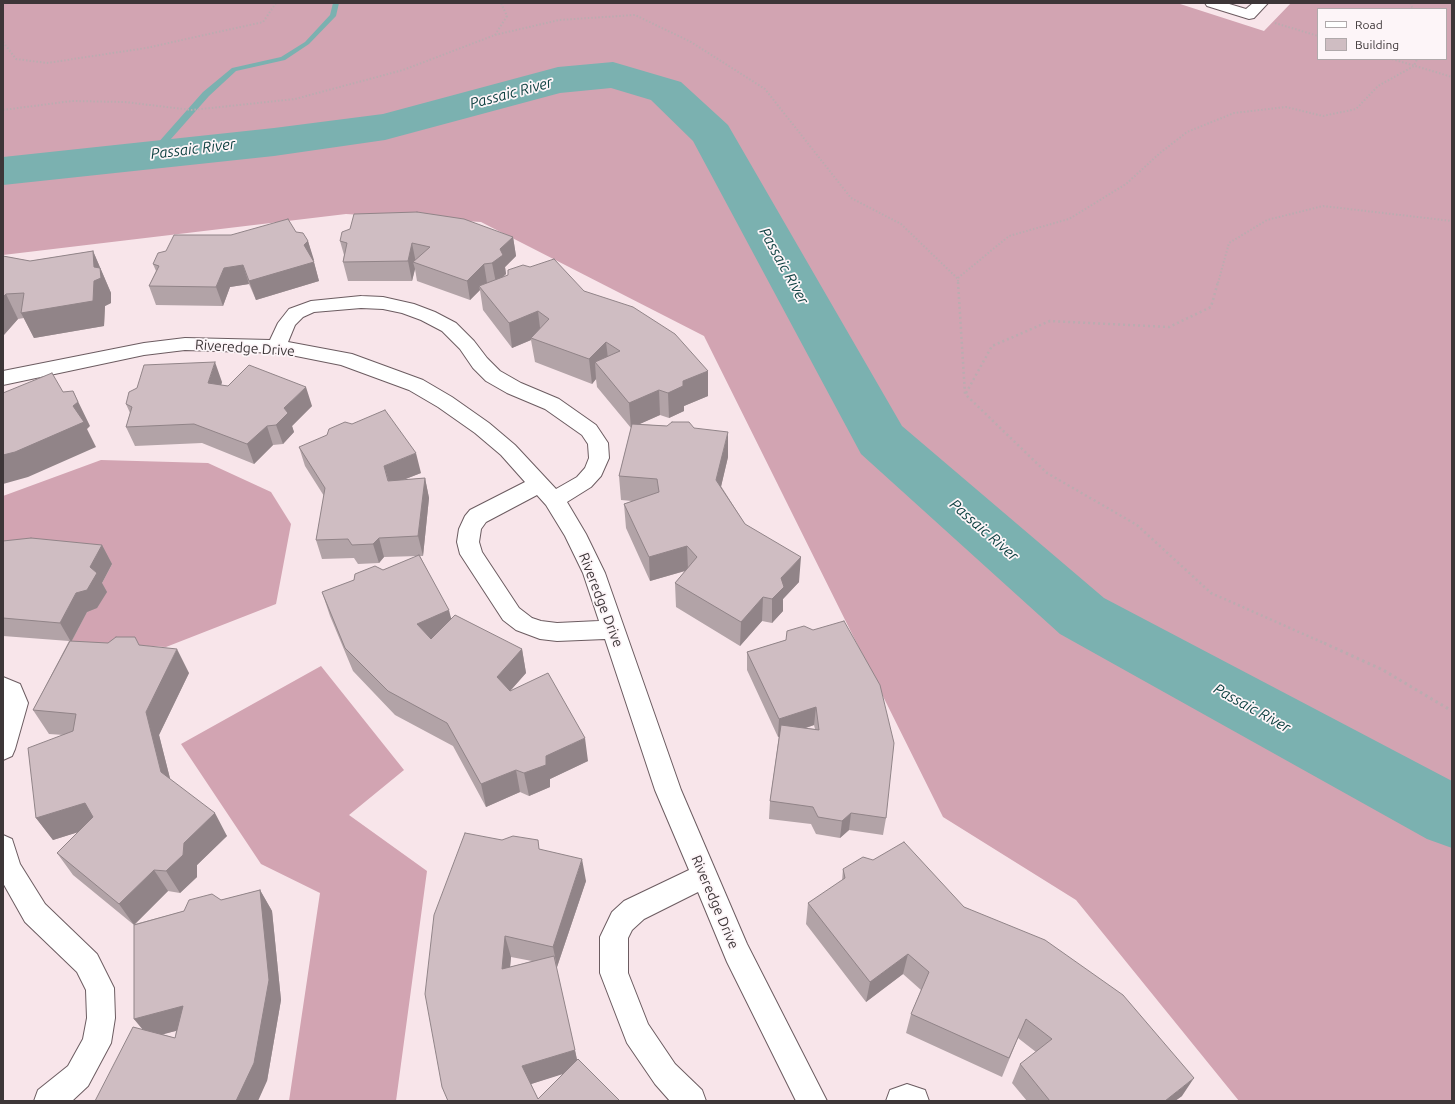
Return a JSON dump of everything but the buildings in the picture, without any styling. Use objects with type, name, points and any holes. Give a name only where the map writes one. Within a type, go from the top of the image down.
[{"type":"street","points":[[1212,3],[1249,14],[1261,3]]},
{"type":"street","points":[[276,347],[288,323],[296,313],[311,307],[361,302],[389,304],[407,308],[421,313],[449,327],[467,345],[480,363],[493,376],[514,388],[552,404],[589,430],[598,443],[599,458],[594,471],[584,482],[546,492],[478,516],[470,529],[468,542],[471,554],[511,614],[524,624],[540,630],[557,632],[613,629]]},
{"type":"street","name":"Riveredge Drive","points":[[3,378],[69,363],[151,348],[185,344],[276,347],[345,359],[416,386],[445,402],[482,428],[508,450],[546,492],[575,534],[594,573],[668,790],[737,953],[812,1101]]},
{"type":"street","points":[[3,686],[12,691],[16,703],[3,749]]},
{"type":"street","points":[[3,847],[8,867],[35,913],[87,963],[100,988],[101,1018],[97,1043],[78,1076],[50,1101]]},
{"type":"street","points":[[691,1101],[665,1074],[637,1033],[614,974],[614,937],[622,921],[634,910],[704,876]]},
{"type":"street","points":[[901,1101],[907,1099],[914,1101]]},
{"type":"path","points":[[3,42],[16,59],[47,63],[146,48],[263,22],[276,3]]},
{"type":"path","points":[[495,35],[507,16],[501,3]]},
{"type":"path","points":[[1249,14],[1317,36]]},
{"type":"path","points":[[3,110],[72,101],[125,102],[192,110],[295,99],[404,70],[495,35],[559,20],[635,15],[691,42],[765,89],[851,198],[901,224],[958,278],[966,394],[1047,473],[1137,525],[1211,594],[1308,635],[1382,670],[1452,711]]},
{"type":"path","points":[[1395,60],[1452,78]]},
{"type":"path","points":[[958,278],[1009,236],[1069,219],[1126,184],[1160,153],[1187,132],[1234,113],[1286,107],[1322,116],[1356,109],[1378,86],[1414,66],[1417,60]]},
{"type":"path","points":[[966,394],[992,346],[1050,321],[1169,327],[1211,307],[1230,242],[1267,220],[1323,206],[1452,221]]},
{"type":"shaded area","points":[[3,3],[1177,3],[1264,31],[1291,3],[1452,3],[1452,1101],[1239,1101],[1076,900],[943,817],[704,336],[481,222],[346,214],[3,255]]},
{"type":"shaded area","points":[[101,460],[208,463],[271,492],[291,524],[276,604],[166,647],[71,642],[112,564],[3,561],[3,496]]},
{"type":"shaded area","points":[[321,666],[404,770],[349,815],[427,871],[396,1101],[289,1101],[320,893],[261,864],[181,744]]},
{"type":"waterway","points":[[152,155],[206,94],[234,69],[283,59],[307,43],[333,16],[336,3]]},
{"type":"waterway","name":"Passaic River","points":[[3,171],[274,142],[385,127],[558,80],[613,75],[666,91],[712,134],[881,440],[1082,616],[1452,817]]}]
